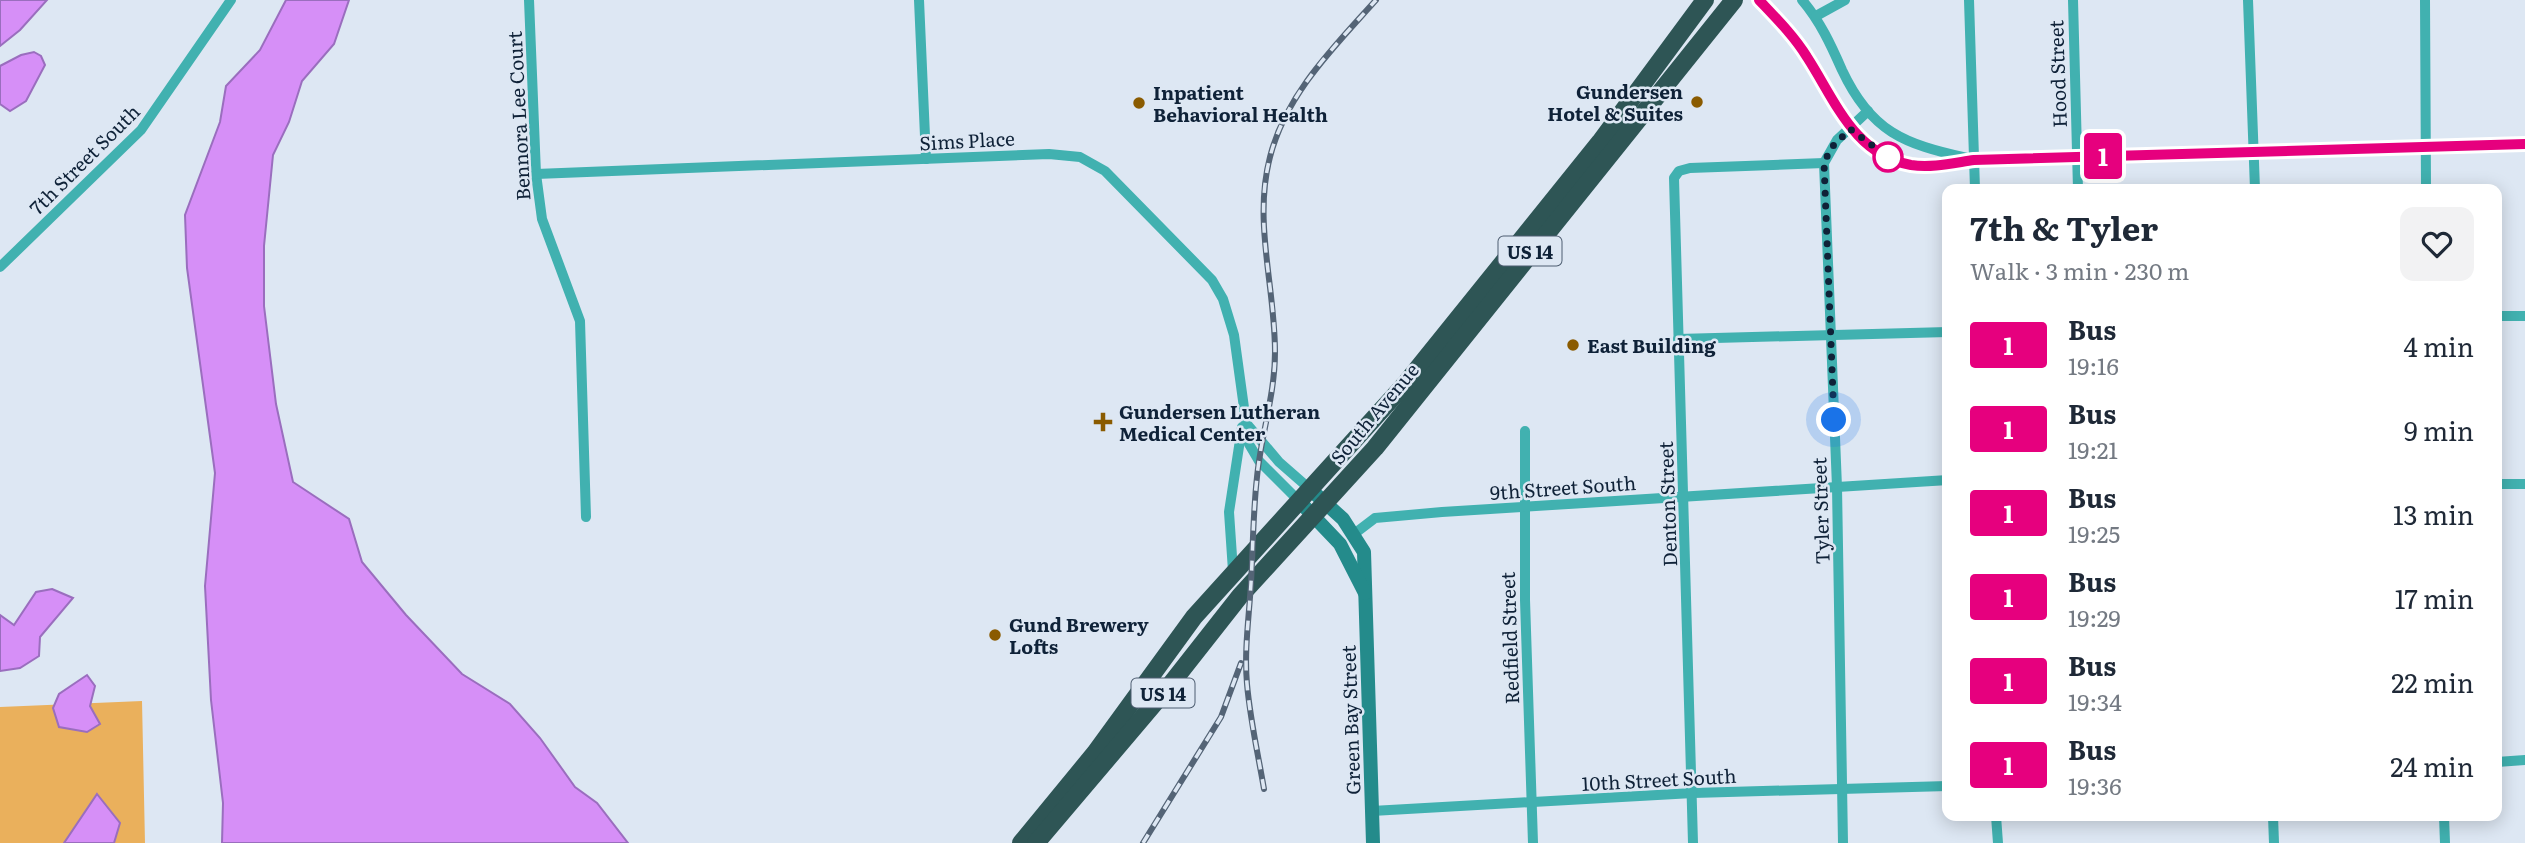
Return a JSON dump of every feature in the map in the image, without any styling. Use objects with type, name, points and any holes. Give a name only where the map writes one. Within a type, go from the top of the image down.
[{"type":"highway","name":"South Avenue","points":[[1021,843],[1095,753],[1166,654],[1233,571],[1305,496],[1406,383],[1578,169],[1705,0]]},
{"type":"highway","name":"South Avenue","points":[[1035,843],[1170,685],[1240,596],[1399,418],[1538,241],[1734,0]]},
{"type":"street","name":"7th Street South","points":[[0,267],[141,130],[231,0]]},
{"type":"street","name":"Bennora Lee Court","points":[[528,0],[536,174],[542,219],[580,321],[586,517]]},
{"type":"street","points":[[919,0],[926,159]]},
{"type":"street","points":[[1759,0],[1807,57],[1850,129],[1881,152],[1908,164],[1932,167],[1974,160],[2525,144]]},
{"type":"street","points":[[1802,0],[1816,16],[1848,83],[1882,126],[1913,145],[1974,160]]},
{"type":"street","points":[[1816,16],[1845,0]]},
{"type":"street","points":[[1969,0],[1975,184]]},
{"type":"street","name":"Hood Street","points":[[2073,0],[2078,184]]},
{"type":"street","points":[[2248,0],[2255,184]]},
{"type":"street","points":[[2425,0],[2426,184]]},
{"type":"street","points":[[1824,163],[1831,148],[1868,111]]},
{"type":"street","name":"Sims Place","points":[[536,174],[1064,154],[1099,166],[1215,285],[1231,320],[1249,444],[1259,461],[1305,496]]},
{"type":"street","name":"Denton Street","points":[[1693,843],[1673,182],[1676,174],[1684,169],[1824,163]]},
{"type":"street","name":"Tyler Street","points":[[1824,163],[1837,487],[1843,843]]},
{"type":"street","points":[[2502,316],[2525,316]]},
{"type":"street","points":[[1678,339],[1942,332]]},
{"type":"street","name":"Sims Place","points":[[1233,571],[1229,512],[1244,417]]},
{"type":"street","points":[[1244,417],[1305,496]]},
{"type":"street","name":"Redfield Street","points":[[1525,431],[1523,507],[1533,843]]},
{"type":"street","name":"9th Street South","points":[[1354,534],[1375,518],[1942,480]]},
{"type":"street","points":[[2502,484],[2525,484]]},
{"type":"street","name":"Green Bay Street","points":[[1305,496],[1354,534],[1364,552],[1373,843]]},
{"type":"street","name":"Green Bay Street","points":[[1320,509],[1366,595]]},
{"type":"street","points":[[2502,762],[2525,760]]},
{"type":"street","name":"10th Street South","points":[[1372,811],[1693,793],[1942,786]]},
{"type":"street","points":[[1996,821],[1998,843]]},
{"type":"street","points":[[2273,821],[2274,843]]},
{"type":"street","points":[[2444,821],[2445,843]]},
{"type":"shaded area","points":[[0,0],[47,0],[20,30],[0,46]]},
{"type":"shaded area","points":[[286,0],[349,0],[334,44],[302,81],[289,122],[273,155],[264,246],[264,306],[276,404],[293,482],[349,519],[362,562],[406,615],[462,674],[510,704],[540,738],[575,787],[597,803],[628,843],[222,843],[223,803],[211,700],[205,586],[215,473],[187,268],[185,215],[220,122],[226,86],[260,50]]},
{"type":"shaded area","points":[[34,52],[41,56],[45,65],[26,101],[10,111],[0,104],[0,66],[21,55]]},
{"type":"shaded area","points":[[52,589],[73,598],[40,637],[39,656],[20,668],[0,671],[0,615],[14,625],[36,592]]},
{"type":"shaded area","points":[[87,675],[95,686],[90,706],[100,724],[87,732],[59,727],[53,708],[59,694]]},
{"type":"shaded area","points":[[142,701],[145,843],[114,843],[120,823],[97,795],[64,843],[0,843],[0,707]]},
{"type":"shaded area","points":[[97,794],[120,823],[114,843],[64,843]]},
{"type":"railway","points":[[1264,789],[1250,710],[1246,659],[1256,490],[1275,352],[1264,230],[1265,181],[1277,134],[1299,92],[1328,54],[1376,0]]},
{"type":"railway","points":[[1143,843],[1221,717],[1241,663]]},
{"type":"bus line","name":"1","points":[[1759,0],[1807,57],[1850,129],[1861,140],[1889,157],[1908,164],[1932,167],[1974,160],[2525,144]]},
{"type":"place","name":"Gundersen Hotel & Suites","points":[[1697,102]]},
{"type":"place","name":"Inpatient Behavioral Health","points":[[1139,103]]},
{"type":"place","name":"East Building","points":[[1573,345]]},
{"type":"place","name":"Gundersen Lutheran Medical Center","points":[[1103,422]]},
{"type":"place","name":"Gund Brewery Lofts","points":[[995,635]]},
{"type":"route","points":[[1834,420],[1824,163],[1837,140],[1850,129],[1861,140],[1888,157]]}]
